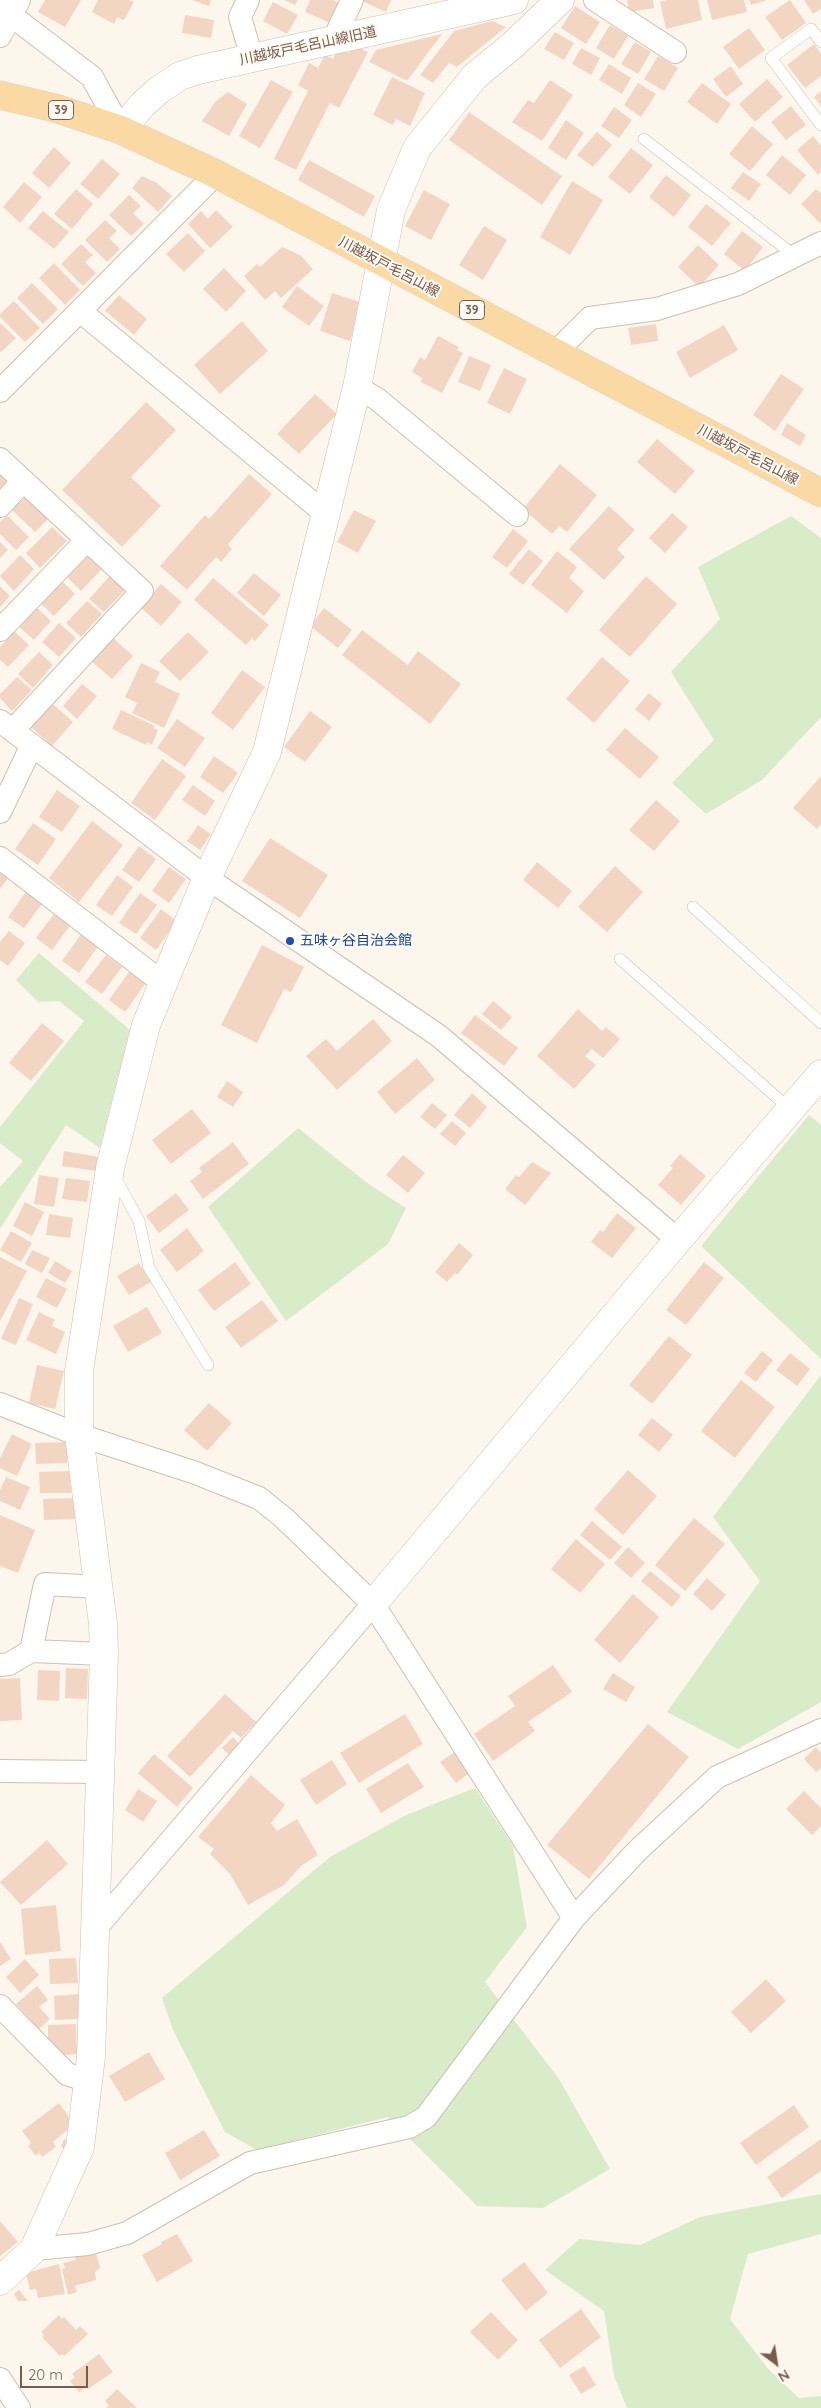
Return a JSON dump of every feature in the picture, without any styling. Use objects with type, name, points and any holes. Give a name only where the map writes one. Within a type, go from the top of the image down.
[{"type":"main road","name":"川越坂戸毛呂山線","points":[[0,95],[55,108],[122,130],[216,174],[811,488]]},
{"type":"street","points":[[248,0],[240,16],[252,58]]},
{"type":"street","points":[[333,41],[352,0]]},
{"type":"street","name":"川越坂戸毛呂山線旧道","points":[[122,130],[143,104],[180,76],[198,70],[514,0]]},
{"type":"street","points":[[0,2281],[34,2249],[80,2147],[91,2057],[104,1654],[98,1587],[79,1435],[79,1371],[110,1168],[146,1025],[207,878],[266,752],[357,387],[391,210],[418,148],[475,76],[513,45],[560,0]]},
{"type":"street","points":[[594,0],[674,52]]},
{"type":"street","points":[[0,36],[10,8],[92,77],[122,130]]},
{"type":"street","points":[[0,391],[216,174]]},
{"type":"street","points":[[554,354],[590,318],[656,309],[738,284],[821,243]]},
{"type":"street","points":[[80,310],[326,514]]},
{"type":"street","points":[[357,387],[377,399],[517,515]]},
{"type":"street","points":[[0,460],[142,591],[7,725],[207,878],[439,1036],[678,1240]]},
{"type":"street","points":[[0,506],[24,481]]},
{"type":"street","points":[[811,488],[821,505]]},
{"type":"street","points":[[0,630],[87,540]]},
{"type":"street","points":[[0,812],[32,745]]},
{"type":"street","points":[[0,858],[163,983]]},
{"type":"street","points":[[96,1928],[373,1604],[678,1240],[821,1074]]},
{"type":"street","points":[[0,1404],[79,1435],[193,1472],[258,1498],[284,1518],[373,1604],[410,1659],[574,1918]]},
{"type":"street","points":[[32,1651],[45,1584],[98,1587]]},
{"type":"street","points":[[0,1665],[9,1664],[32,1651],[104,1654]]},
{"type":"street","points":[[34,2249],[88,2244],[127,2233],[250,2163],[410,2127],[426,2117],[574,1918],[638,1850],[717,1776],[821,1730]]},
{"type":"street","points":[[0,1771],[99,1772]]},
{"type":"street","points":[[0,2006],[67,2074],[88,2081]]},
{"type":"street","points":[[0,2379],[19,2408]]},
{"type":"lane","points":[[821,42],[811,29],[771,58],[821,125]]},
{"type":"lane","points":[[644,139],[795,256]]},
{"type":"lane","points":[[693,908],[821,1023]]},
{"type":"lane","points":[[620,959],[791,1110]]},
{"type":"lane","points":[[110,1168],[139,1221],[149,1268],[208,1365]]},
{"type":"green space","points":[[791,516],[821,538],[821,717],[762,780],[706,814],[672,783],[714,740],[671,672],[720,619],[698,567]]},
{"type":"green space","points":[[39,953],[130,1030],[100,1148],[66,1125],[0,1229],[0,1187],[23,1161],[0,1143],[0,1127],[84,1021],[59,1001],[38,1002],[16,980]]},
{"type":"green space","points":[[809,1115],[821,1125],[821,1359],[701,1246]]},
{"type":"green space","points":[[298,1128],[370,1185],[406,1208],[388,1244],[286,1321],[208,1207]]},
{"type":"green space","points":[[821,1375],[821,1702],[738,1749],[667,1712],[760,1581],[713,1517]]},
{"type":"green space","points":[[475,1788],[513,1846],[527,1927],[485,1982],[559,2079],[610,2169],[543,2208],[477,2206],[388,2117],[257,2150],[225,2132],[173,2030],[162,1998],[330,1857],[406,1815]]},
{"type":"green space","points":[[821,2194],[821,2234],[748,2254],[730,2319],[769,2370],[799,2398],[821,2396],[821,2408],[627,2408],[614,2376],[604,2311],[545,2270],[579,2239],[640,2245],[700,2217]]},
{"type":"building","points":[[45,0],[81,0],[65,27],[38,12]]},
{"type":"building","points":[[98,0],[129,0],[134,2],[124,20],[117,17],[114,24],[92,12]]},
{"type":"building","points":[[192,0],[211,0],[209,6]]},
{"type":"building","points":[[284,0],[298,0],[295,5]]},
{"type":"building","points":[[310,0],[333,0],[339,3],[330,23],[305,12]]},
{"type":"building","points":[[360,0],[391,0],[386,12]]},
{"type":"building","points":[[627,0],[653,0],[654,8],[629,12]]},
{"type":"building","points":[[667,0],[698,0],[702,20],[666,29],[660,2]]},
{"type":"building","points":[[707,0],[744,0],[747,12],[712,20]]},
{"type":"building","points":[[749,0],[765,0],[765,1],[751,5]]},
{"type":"building","points":[[790,0],[806,23],[782,40],[765,17]]},
{"type":"building","points":[[804,0],[821,0],[821,9],[813,14]]},
{"type":"building","points":[[273,2],[298,15],[287,34],[263,21]]},
{"type":"building","points":[[575,6],[600,22],[586,44],[561,28]]},
{"type":"building","points":[[185,15],[214,20],[211,38],[182,33]]},
{"type":"building","points":[[492,21],[506,27],[457,67],[449,63],[433,83],[420,75],[454,31]]},
{"type":"building","points":[[610,25],[628,36],[614,59],[596,48]]},
{"type":"building","points":[[749,28],[765,50],[739,69],[723,47]]},
{"type":"building","points":[[555,32],[574,43],[564,60],[544,49]]},
{"type":"building","points":[[442,34],[407,81],[369,62],[376,50]]},
{"type":"building","points":[[635,42],[651,52],[638,74],[621,64]]},
{"type":"building","points":[[353,44],[368,52],[339,108],[330,103],[296,170],[274,159],[308,91],[298,85],[309,63],[318,68],[325,55],[333,59],[339,48],[349,53]]},
{"type":"building","points":[[814,44],[821,54],[821,76],[805,88],[787,65]]},
{"type":"building","points":[[581,48],[600,58],[591,75],[572,64]]},
{"type":"building","points":[[658,56],[678,68],[664,91],[644,79]]},
{"type":"building","points":[[609,64],[631,78],[622,94],[599,80]]},
{"type":"building","points":[[731,66],[743,84],[726,97],[713,79]]},
{"type":"building","points":[[392,77],[425,93],[410,126],[396,119],[393,125],[373,115]]},
{"type":"building","points":[[767,79],[783,97],[755,122],[739,104]]},
{"type":"building","points":[[271,80],[293,92],[260,148],[239,136]]},
{"type":"building","points":[[550,80],[573,95],[542,141],[512,122],[528,100],[534,103]]},
{"type":"building","points":[[638,83],[656,94],[641,117],[624,105]]},
{"type":"building","points":[[702,83],[731,104],[717,124],[687,102]]},
{"type":"building","points":[[821,91],[821,106],[814,97]]},
{"type":"building","points":[[228,92],[247,104],[229,136],[202,121],[216,101]]},
{"type":"building","points":[[791,106],[806,125],[786,140],[771,122]]},
{"type":"building","points":[[614,107],[632,120],[619,138],[601,126]]},
{"type":"building","points":[[469,112],[562,176],[542,205],[449,140]]},
{"type":"building","points":[[566,120],[584,133],[566,160],[548,148]]},
{"type":"building","points":[[752,126],[773,144],[750,171],[729,154]]},
{"type":"building","points":[[597,132],[612,145],[593,167],[577,155]]},
{"type":"building","points":[[813,136],[821,146],[821,172],[818,175],[797,150]]},
{"type":"building","points":[[54,147],[71,163],[49,188],[32,173]]},
{"type":"building","points":[[631,148],[653,165],[630,194],[608,177]]},
{"type":"building","points":[[782,155],[806,175],[790,195],[766,175]]},
{"type":"building","points":[[102,159],[120,174],[98,199],[80,184]]},
{"type":"building","points":[[309,160],[375,196],[364,217],[298,180]]},
{"type":"building","points":[[743,172],[761,184],[749,201],[731,188]]},
{"type":"building","points":[[666,175],[691,195],[674,217],[649,197]]},
{"type":"building","points":[[142,176],[157,183],[172,196],[158,212],[132,188]]},
{"type":"building","points":[[572,181],[603,200],[570,255],[540,237]]},
{"type":"building","points":[[24,182],[42,197],[20,223],[3,207]]},
{"type":"building","points":[[76,189],[93,204],[72,229],[54,214]]},
{"type":"building","points":[[816,189],[821,193],[821,224],[801,204]]},
{"type":"building","points":[[424,190],[450,204],[431,240],[405,226]]},
{"type":"building","points":[[129,195],[141,206],[133,213],[144,224],[131,236],[109,215]]},
{"type":"building","points":[[706,204],[731,223],[712,246],[688,227]]},
{"type":"building","points":[[216,210],[233,227],[210,248],[188,224],[201,211],[208,219]]},
{"type":"building","points":[[43,211],[69,232],[54,249],[28,228]]},
{"type":"building","points":[[105,220],[117,231],[109,238],[120,249],[107,262],[85,240]]},
{"type":"building","points":[[484,226],[507,240],[483,280],[459,265]]},
{"type":"building","points":[[742,231],[763,247],[745,271],[724,254]]},
{"type":"building","points":[[188,233],[205,251],[184,272],[166,254]]},
{"type":"building","points":[[81,244],[93,255],[85,262],[96,273],[83,286],[61,264]]},
{"type":"building","points":[[698,245],[719,265],[699,287],[678,267]]},
{"type":"building","points":[[282,247],[300,255],[313,269],[281,298],[275,291],[265,300],[244,276],[257,264],[260,267]]},
{"type":"building","points":[[54,263],[80,290],[65,305],[39,278]]},
{"type":"building","points":[[224,268],[246,291],[226,312],[203,289]]},
{"type":"building","points":[[32,283],[58,309],[43,324],[17,298]]},
{"type":"building","points":[[297,286],[324,306],[309,326],[282,307]]},
{"type":"building","points":[[332,293],[360,302],[356,314],[359,315],[350,341],[320,331]]},
{"type":"building","points":[[119,295],[147,319],[134,335],[105,311]]},
{"type":"building","points":[[14,301],[40,328],[25,342],[0,317],[0,314]]},
{"type":"building","points":[[242,321],[268,351],[220,394],[194,365]]},
{"type":"building","points":[[0,323],[16,338],[1,352],[0,351]]},
{"type":"building","points":[[656,324],[658,341],[631,345],[628,328]]},
{"type":"building","points":[[724,325],[738,350],[690,378],[676,352]]},
{"type":"building","points":[[438,336],[459,347],[457,350],[463,353],[442,393],[421,382],[422,378],[412,372],[420,357],[425,360]]},
{"type":"building","points":[[469,356],[491,365],[480,391],[458,382]]},
{"type":"building","points":[[504,368],[527,379],[510,414],[487,403]]},
{"type":"building","points":[[781,374],[804,389],[775,431],[753,415]]},
{"type":"building","points":[[315,394],[337,414],[299,454],[277,434]]},
{"type":"building","points":[[146,402],[176,430],[131,477],[161,506],[122,547],[62,490]]},
{"type":"building","points":[[787,423],[806,435],[800,446],[781,435]]},
{"type":"building","points":[[657,439],[695,471],[675,494],[637,462]]},
{"type":"building","points":[[560,464],[597,495],[567,532],[559,526],[552,534],[523,509]]},
{"type":"building","points":[[249,474],[272,494],[228,544],[232,549],[221,562],[216,557],[187,590],[160,566],[205,515],[209,519]]},
{"type":"building","points":[[0,475],[7,482],[0,489]]},
{"type":"building","points":[[26,496],[48,519],[35,532],[12,510]]},
{"type":"building","points":[[609,506],[635,530],[617,549],[625,557],[604,580],[569,549]]},
{"type":"building","points":[[354,510],[376,521],[358,553],[337,542]]},
{"type":"building","points":[[672,513],[688,527],[665,553],[649,538]]},
{"type":"building","points":[[7,515],[29,537],[16,550],[0,534],[0,522]]},
{"type":"building","points":[[52,527],[67,541],[40,568],[26,553]]},
{"type":"building","points":[[513,529],[528,541],[507,568],[492,557]]},
{"type":"building","points":[[0,542],[8,550],[0,558]]},
{"type":"building","points":[[529,549],[543,561],[523,585],[509,574]]},
{"type":"building","points":[[557,551],[577,567],[569,578],[584,591],[567,613],[531,585]]},
{"type":"building","points":[[20,555],[34,569],[14,591],[0,576]]},
{"type":"building","points":[[88,555],[102,569],[81,591],[67,577]]},
{"type":"building","points":[[254,573],[281,595],[264,616],[237,593]]},
{"type":"building","points":[[110,576],[125,590],[104,612],[89,599]]},
{"type":"building","points":[[646,576],[677,604],[630,657],[599,630]]},
{"type":"building","points":[[213,578],[269,625],[255,641],[252,638],[246,645],[194,600]]},
{"type":"building","points":[[61,580],[75,594],[54,616],[40,603]]},
{"type":"building","points":[[161,584],[182,602],[161,626],[140,607]]},
{"type":"building","points":[[0,586],[10,596],[0,607]]},
{"type":"building","points":[[87,601],[102,614],[81,637],[66,623]]},
{"type":"building","points":[[34,605],[51,621],[34,640],[17,625]]},
{"type":"building","points":[[324,608],[352,630],[338,648],[310,626]]},
{"type":"building","points":[[59,623],[76,638],[59,657],[42,642]]},
{"type":"building","points":[[362,630],[408,665],[418,651],[461,684],[430,724],[342,655]]},
{"type":"building","points":[[14,631],[29,645],[8,667],[0,660],[0,647]]},
{"type":"building","points":[[188,632],[209,652],[180,681],[159,661]]},
{"type":"building","points":[[112,637],[133,656],[112,679],[91,661]]},
{"type":"building","points":[[39,652],[53,665],[33,688],[18,674]]},
{"type":"building","points":[[602,657],[630,681],[594,723],[566,699]]},
{"type":"building","points":[[141,663],[160,672],[155,682],[180,694],[164,728],[132,713],[137,703],[125,697]]},
{"type":"building","points":[[242,670],[265,687],[233,730],[211,713]]},
{"type":"building","points":[[17,677],[32,690],[12,711],[0,698],[0,694]]},
{"type":"building","points":[[82,684],[97,696],[77,719],[63,706]]},
{"type":"building","points":[[649,693],[662,704],[649,721],[635,709]]},
{"type":"building","points":[[53,704],[73,722],[52,746],[31,727]]},
{"type":"building","points":[[121,710],[155,726],[154,728],[158,730],[152,745],[147,742],[146,745],[112,729]]},
{"type":"building","points":[[310,711],[332,727],[305,762],[284,747]]},
{"type":"building","points":[[177,719],[205,738],[185,767],[157,748]]},
{"type":"building","points":[[625,728],[659,757],[640,779],[606,750]]},
{"type":"building","points":[[214,756],[238,773],[223,793],[200,777]]},
{"type":"building","points":[[162,759],[186,776],[155,820],[131,803]]},
{"type":"building","points":[[821,776],[821,824],[817,829],[793,808]]},
{"type":"building","points":[[193,785],[215,801],[205,816],[182,800]]},
{"type":"building","points":[[57,790],[80,806],[62,832],[39,817]]},
{"type":"building","points":[[656,800],[680,821],[654,851],[629,830]]},
{"type":"building","points":[[92,821],[123,845],[79,902],[49,878]]},
{"type":"building","points":[[33,823],[56,839],[38,865],[15,849]]},
{"type":"building","points":[[198,825],[211,834],[200,850],[187,841]]},
{"type":"building","points":[[270,838],[328,875],[300,918],[242,881]]},
{"type":"building","points":[[139,846],[156,859],[139,882],[122,870]]},
{"type":"building","points":[[537,862],[572,891],[558,908],[523,880]]},
{"type":"building","points":[[0,864],[12,873],[0,889]]},
{"type":"building","points":[[615,866],[643,892],[607,932],[578,907]]},
{"type":"building","points":[[169,867],[186,879],[169,903],[152,891]]},
{"type":"building","points":[[117,875],[133,887],[112,916],[96,905]]},
{"type":"building","points":[[28,889],[44,901],[24,928],[8,917]]},
{"type":"building","points":[[140,893],[157,905],[136,934],[119,923]]},
{"type":"building","points":[[161,909],[177,921],[156,950],[140,938]]},
{"type":"building","points":[[56,911],[72,923],[52,950],[36,938]]},
{"type":"building","points":[[9,931],[25,943],[8,966],[0,960],[0,942]]},
{"type":"building","points":[[82,933],[99,945],[79,973],[62,961]]},
{"type":"building","points":[[262,945],[304,967],[291,992],[284,989],[257,1043],[221,1025]]},
{"type":"building","points":[[106,955],[122,967],[102,994],[85,982]]},
{"type":"building","points":[[129,972],[145,984],[125,1012],[109,1000]]},
{"type":"building","points":[[493,1001],[512,1017],[501,1030],[482,1014]]},
{"type":"building","points":[[578,1009],[602,1031],[606,1027],[620,1039],[603,1058],[592,1049],[585,1056],[596,1065],[574,1089],[537,1056]]},
{"type":"building","points":[[475,1015],[518,1048],[504,1066],[461,1033]]},
{"type":"building","points":[[373,1019],[392,1041],[337,1090],[306,1056],[326,1039],[337,1051]]},
{"type":"building","points":[[42,1023],[64,1041],[31,1081],[9,1063]]},
{"type":"building","points":[[417,1058],[435,1080],[395,1114],[377,1092]]},
{"type":"building","points":[[227,1081],[243,1092],[233,1107],[217,1097]]},
{"type":"building","points":[[472,1093],[487,1107],[470,1128],[454,1115]]},
{"type":"building","points":[[432,1103],[447,1115],[435,1129],[420,1117]]},
{"type":"building","points":[[192,1109],[211,1133],[171,1164],[152,1140]]},
{"type":"building","points":[[452,1121],[466,1133],[455,1146],[440,1134]]},
{"type":"building","points":[[233,1142],[249,1164],[203,1199],[190,1181],[202,1172],[199,1168]]},
{"type":"building","points":[[64,1151],[99,1157],[96,1171],[62,1166]]},
{"type":"building","points":[[680,1154],[706,1176],[681,1205],[658,1185],[673,1168],[670,1166]]},
{"type":"building","points":[[403,1155],[425,1173],[408,1193],[386,1175]]},
{"type":"building","points":[[532,1162],[551,1173],[525,1205],[505,1189],[516,1175],[519,1177]]},
{"type":"building","points":[[39,1175],[59,1178],[54,1207],[34,1204]]},
{"type":"building","points":[[66,1178],[90,1181],[87,1202],[62,1199]]},
{"type":"building","points":[[176,1193],[189,1210],[159,1233],[146,1216]]},
{"type":"building","points":[[25,1202],[44,1212],[32,1236],[13,1226]]},
{"type":"building","points":[[617,1213],[636,1228],[612,1258],[591,1242],[600,1230],[603,1232]]},
{"type":"building","points":[[49,1214],[73,1218],[70,1238],[46,1235]]},
{"type":"building","points":[[187,1228],[204,1251],[177,1272],[160,1250]]},
{"type":"building","points":[[11,1231],[32,1243],[21,1262],[0,1250]]},
{"type":"building","points":[[459,1243],[473,1255],[457,1275],[455,1273],[447,1282],[435,1272]]},
{"type":"building","points":[[32,1250],[50,1258],[42,1273],[25,1264]]},
{"type":"building","points":[[0,1257],[27,1271],[0,1321]]},
{"type":"building","points":[[55,1261],[72,1271],[65,1283],[48,1273]]},
{"type":"building","points":[[235,1262],[251,1284],[214,1311],[198,1290]]},
{"type":"building","points":[[704,1262],[724,1278],[686,1325],[666,1310]]},
{"type":"building","points":[[139,1263],[151,1282],[129,1295],[117,1276]]},
{"type":"building","points":[[46,1278],[67,1289],[57,1308],[36,1297]]},
{"type":"building","points":[[19,1298],[33,1304],[16,1345],[1,1339]]},
{"type":"building","points":[[262,1300],[278,1321],[241,1348],[225,1327]]},
{"type":"building","points":[[147,1307],[162,1333],[128,1352],[113,1326]]},
{"type":"building","points":[[39,1312],[55,1320],[52,1326],[65,1332],[56,1354],[26,1340]]},
{"type":"building","points":[[669,1336],[692,1355],[652,1404],[629,1385]]},
{"type":"building","points":[[762,1351],[773,1360],[756,1382],[744,1373]]},
{"type":"building","points":[[790,1353],[810,1369],[797,1386],[776,1370]]},
{"type":"building","points":[[37,1365],[64,1371],[55,1409],[29,1403]]},
{"type":"building","points":[[741,1380],[775,1407],[735,1458],[701,1431]]},
{"type":"building","points":[[209,1403],[232,1423],[207,1451],[184,1430]]},
{"type":"building","points":[[652,1418],[673,1435],[659,1452],[638,1435]]},
{"type":"building","points":[[12,1434],[32,1444],[17,1476],[0,1468],[0,1458]]},
{"type":"building","points":[[67,1442],[67,1463],[36,1464],[35,1443]]},
{"type":"building","points":[[628,1470],[657,1496],[623,1535],[594,1509]]},
{"type":"building","points":[[70,1471],[71,1493],[40,1493],[39,1472]]},
{"type":"building","points":[[6,1477],[30,1487],[20,1510],[0,1501],[0,1490]]},
{"type":"building","points":[[75,1498],[75,1519],[44,1520],[43,1499]]},
{"type":"building","points":[[0,1515],[35,1530],[18,1573],[0,1566]]},
{"type":"building","points":[[694,1518],[725,1544],[685,1591],[655,1565]]},
{"type":"building","points":[[592,1521],[622,1547],[610,1560],[580,1535]]},
{"type":"building","points":[[576,1539],[605,1564],[580,1593],[551,1569]]},
{"type":"building","points":[[628,1547],[645,1563],[631,1578],[614,1563]]},
{"type":"building","points":[[650,1571],[681,1596],[672,1607],[641,1581]]},
{"type":"building","points":[[707,1578],[726,1595],[712,1611],[693,1594]]},
{"type":"building","points":[[633,1594],[659,1617],[620,1663],[594,1640]]},
{"type":"building","points":[[553,1665],[572,1692],[528,1722],[535,1731],[493,1761],[474,1734],[515,1706],[508,1696]]},
{"type":"building","points":[[66,1668],[88,1669],[87,1699],[65,1698]]},
{"type":"building","points":[[38,1670],[60,1671],[59,1701],[37,1700]]},
{"type":"building","points":[[613,1673],[635,1687],[626,1702],[603,1689]]},
{"type":"building","points":[[20,1678],[22,1720],[0,1721],[0,1679]]},
{"type":"building","points":[[225,1694],[256,1722],[241,1738],[233,1731],[190,1777],[167,1756]]},
{"type":"building","points":[[405,1714],[423,1744],[359,1783],[340,1753]]},
{"type":"building","points":[[648,1724],[689,1757],[589,1879],[547,1845]]},
{"type":"building","points":[[233,1737],[240,1745],[229,1755],[222,1748]]},
{"type":"building","points":[[816,1747],[821,1753],[821,1768],[816,1772],[804,1759]]},
{"type":"building","points":[[456,1751],[471,1772],[456,1783],[440,1762]]},
{"type":"building","points":[[154,1754],[193,1788],[177,1807],[138,1773]]},
{"type":"building","points":[[332,1760],[347,1784],[316,1805],[300,1780]]},
{"type":"building","points":[[408,1763],[424,1787],[381,1813],[366,1789]]},
{"type":"building","points":[[251,1775],[285,1805],[271,1823],[277,1831],[297,1819],[318,1855],[301,1866],[284,1885],[248,1905],[230,1874],[210,1854],[214,1849],[198,1837]]},
{"type":"building","points":[[138,1789],[157,1801],[143,1822],[125,1810]]},
{"type":"building","points":[[804,1791],[821,1808],[821,1826],[812,1835],[786,1809]]},
{"type":"building","points":[[47,1840],[68,1864],[21,1905],[0,1882]]},
{"type":"building","points":[[56,1905],[61,1951],[25,1955],[21,1909]]},
{"type":"building","points":[[0,1942],[11,1959],[0,1966]]},
{"type":"building","points":[[76,1958],[78,1983],[50,1984],[49,1959]]},
{"type":"building","points":[[25,1959],[39,1975],[20,1993],[6,1977]]},
{"type":"building","points":[[766,1979],[786,2001],[751,2033],[731,2012]]},
{"type":"building","points":[[37,1986],[48,2000],[39,2007],[50,2019],[39,2029],[16,2004]]},
{"type":"building","points":[[78,1994],[79,2019],[55,2020],[54,1996]]},
{"type":"building","points":[[76,2024],[77,2054],[62,2055],[48,2038],[48,2025]]},
{"type":"building","points":[[149,2052],[165,2079],[125,2102],[109,2076]]},
{"type":"building","points":[[59,2103],[74,2124],[53,2142],[56,2147],[42,2157],[39,2153],[36,2156],[28,2146],[31,2143],[22,2131]]},
{"type":"building","points":[[794,2105],[809,2127],[756,2165],[740,2143]]},
{"type":"building","points":[[204,2130],[220,2156],[180,2180],[165,2153]]},
{"type":"building","points":[[64,2139],[71,2142],[67,2150],[61,2147]]},
{"type":"building","points":[[821,2139],[821,2171],[782,2198],[767,2177]]},
{"type":"building","points":[[0,2221],[18,2242],[0,2256]]},
{"type":"building","points":[[177,2234],[193,2261],[157,2282],[142,2255]]},
{"type":"building","points":[[96,2253],[100,2268],[95,2272],[96,2280],[75,2286],[77,2292],[68,2295],[62,2269],[65,2268],[63,2263],[76,2260],[75,2257]]},
{"type":"building","points":[[524,2262],[548,2293],[526,2311],[501,2280]]},
{"type":"building","points":[[59,2264],[65,2294],[38,2298],[36,2289],[30,2290],[26,2273]]},
{"type":"building","points":[[19,2290],[28,2301],[18,2301],[14,2294]]},
{"type":"building","points":[[581,2309],[601,2337],[560,2368],[539,2340]]},
{"type":"building","points":[[491,2312],[518,2340],[498,2360],[470,2332]]},
{"type":"building","points":[[59,2315],[62,2319],[64,2317],[76,2330],[80,2326],[88,2334],[64,2356],[62,2354],[60,2356],[42,2337],[44,2335],[41,2332]]},
{"type":"building","points":[[99,2354],[113,2372],[88,2389],[86,2387],[79,2392],[70,2381],[75,2377],[72,2374]]},
{"type":"building","points":[[584,2366],[596,2385],[581,2394],[569,2375]]},
{"type":"building","points":[[117,2389],[137,2408],[106,2408],[109,2406],[105,2401]]},
{"type":"place","name":"五味ヶ谷自治会館","points":[[290,941]]}]
